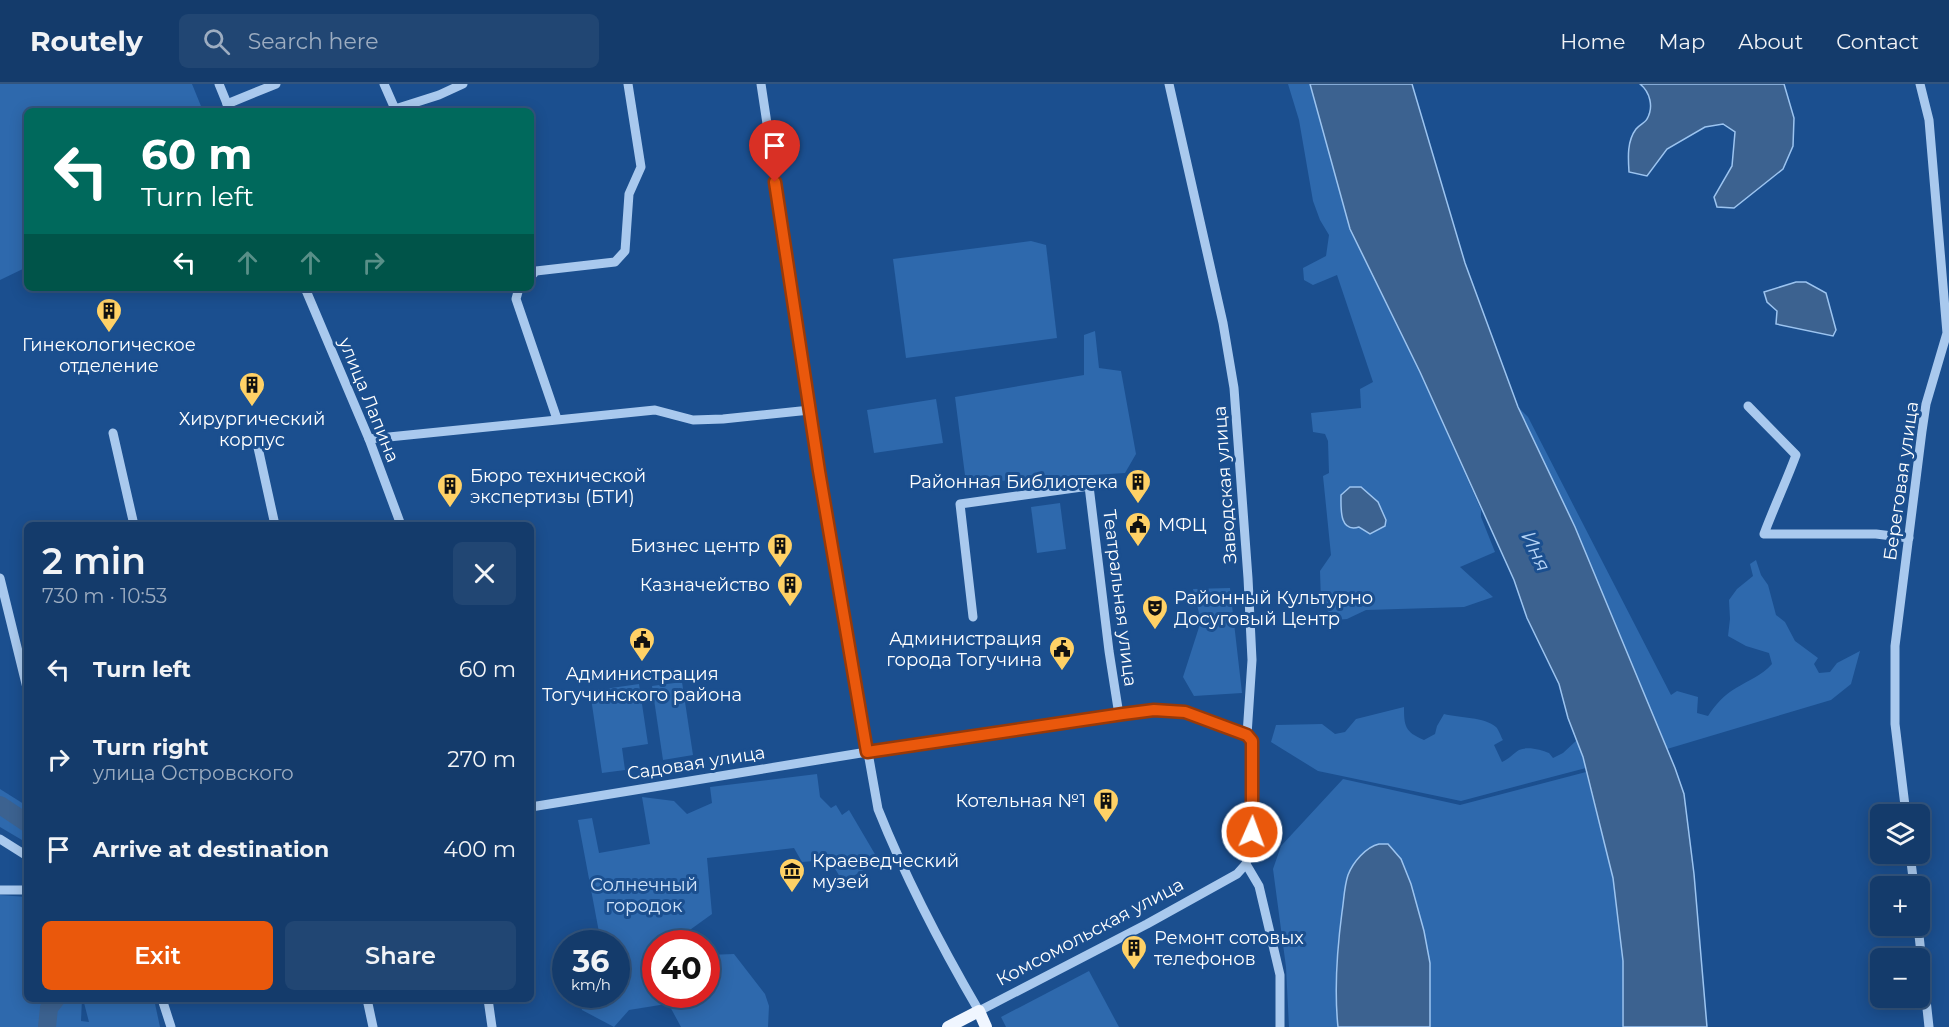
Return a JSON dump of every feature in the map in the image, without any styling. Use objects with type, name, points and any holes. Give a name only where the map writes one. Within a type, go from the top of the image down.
[{"type":"main road","name":"Комсомольская улица","points":[[948,1027],[979,1011]]},
{"type":"main road","points":[[979,1011],[986,1027]]},
{"type":"street","points":[[219,84],[229,107],[276,84]]},
{"type":"street","points":[[384,84],[395,108]]},
{"type":"street","points":[[398,108],[439,95],[463,84]]},
{"type":"street","points":[[534,274],[615,262],[625,251],[629,194],[641,167],[628,84]]},
{"type":"street","points":[[761,84],[810,410],[878,809],[891,842],[942,949],[979,1011]]},
{"type":"street","name":"Заводская улица","points":[[1169,84],[1223,323],[1234,388],[1252,660],[1247,735],[1252,741],[1252,832],[1246,864]]},
{"type":"street","name":"Береговая улица","points":[[1905,804],[1895,724],[1895,646],[1926,404],[1947,333],[1929,120],[1920,84]]},
{"type":"street","name":"улица Лапина","points":[[306,291],[369,439],[400,522]]},
{"type":"street","points":[[518,291],[516,299],[557,419]]},
{"type":"street","points":[[1748,406],[1796,455],[1786,482],[1777,497],[1764,534],[1876,534],[1910,538]]},
{"type":"street","points":[[369,439],[655,410],[693,420],[810,410]]},
{"type":"street","points":[[113,433],[133,522]]},
{"type":"street","points":[[257,443],[274,522]]},
{"type":"street","name":"Театральная улица","points":[[973,617],[960,504],[1089,486],[1119,715]]},
{"type":"street","points":[[0,578],[24,676]]},
{"type":"street","name":"Садовая улица","points":[[534,807],[867,752],[1154,710],[1185,712],[1247,735]]},
{"type":"street","points":[[0,838],[24,854]]},
{"type":"street","points":[[1246,864],[1259,886],[1280,975],[1280,1027]]},
{"type":"street","name":"Комсомольская улица","points":[[979,1011],[1147,924],[1237,874],[1246,864]]},
{"type":"street","points":[[0,890],[24,890]]},
{"type":"street","points":[[1919,936],[1929,1027]]},
{"type":"street","points":[[163,1002],[171,1027]]},
{"type":"street","points":[[368,1002],[373,1027]]},
{"type":"street","points":[[488,1002],[492,1027]]},
{"type":"green space","points":[[0,84],[192,84],[202,108],[24,108],[24,268],[0,280]]},
{"type":"green space","points":[[1288,84],[1310,84],[1350,229],[1420,372],[1481,510],[1481,517],[1495,552],[1460,567],[1493,597],[1464,607],[1366,610],[1347,619],[1335,620],[1321,602],[1320,571],[1331,555],[1323,476],[1329,473],[1328,441],[1325,434],[1313,432],[1311,413],[1361,408],[1360,389],[1373,382],[1337,275],[1313,285],[1304,280],[1303,268],[1326,256],[1329,235],[1313,201],[1299,120]]},
{"type":"green space","points":[[1031,241],[1046,245],[1057,338],[906,358],[893,259]]},
{"type":"green space","points":[[1095,331],[1099,368],[1121,371],[1136,454],[1125,473],[966,483],[955,397],[1084,375],[1084,335]]},
{"type":"green space","points":[[936,399],[943,443],[874,453],[867,410]]},
{"type":"green space","points":[[1518,407],[1528,417],[1671,695],[1677,691],[1698,697],[1697,713],[1708,716],[1728,694],[1772,664],[1769,653],[1746,646],[1728,636],[1729,600],[1737,589],[1753,576],[1750,564],[1756,560],[1761,575],[1768,585],[1776,615],[1785,622],[1795,641],[1818,658],[1814,664],[1819,673],[1830,672],[1837,663],[1860,651],[1851,684],[1831,700],[1667,749]]},
{"type":"green space","points":[[1060,503],[1066,549],[1037,553],[1031,507]]},
{"type":"green space","points":[[1230,588],[1242,693],[1194,696],[1183,677],[1201,621],[1193,589]]},
{"type":"green space","points":[[682,682],[693,755],[663,760],[652,686]]},
{"type":"green space","points":[[639,684],[648,744],[622,748],[625,770],[602,773],[590,691]]},
{"type":"green space","points":[[1404,707],[1407,728],[1424,740],[1435,734],[1444,714],[1471,718],[1485,721],[1497,728],[1503,740],[1494,745],[1502,762],[1526,748],[1549,753],[1553,758],[1563,753],[1577,740],[1586,768],[1461,801],[1318,771],[1271,742],[1276,725],[1322,724],[1335,734],[1345,732],[1356,719]]},
{"type":"green space","points":[[1586,772],[1613,878],[1623,961],[1622,1027],[1289,1027],[1286,967],[1273,869],[1281,846],[1343,779],[1460,805]]},
{"type":"green space","name":"Солнечный городок","points":[[817,774],[820,797],[831,808],[836,805],[842,815],[849,810],[879,861],[843,882],[834,867],[823,869],[814,861],[802,862],[794,848],[707,858],[712,914],[690,930],[642,930],[642,1008],[629,1010],[614,1027],[582,1008],[630,1008],[630,930],[599,930],[578,820],[592,818],[599,853],[650,844],[642,797],[674,801],[687,814],[712,803],[710,787]]},
{"type":"green space","points":[[0,789],[24,804],[24,841],[0,827]]},
{"type":"green space","points":[[0,895],[24,897],[24,1002],[82,1002],[81,1021],[89,1022],[84,1002],[155,1002],[160,1027],[0,1027]]},
{"type":"green space","points":[[734,954],[765,994],[769,1006],[768,1027],[681,1027],[671,1008],[720,1008],[720,955]]},
{"type":"green space","points":[[1089,971],[1119,1027],[1006,1027],[1001,1017]]},
{"type":"water","name":"Иня","points":[[1310,84],[1412,84],[1465,263],[1518,407],[1575,527],[1684,794],[1694,874],[1707,1027],[1623,1027],[1623,961],[1613,878],[1583,757],[1568,718],[1559,684],[1527,618],[1514,580],[1420,372],[1350,229]]},
{"type":"water","points":[[1640,84],[1784,84],[1794,118],[1793,146],[1783,169],[1734,208],[1717,207],[1714,197],[1732,166],[1735,132],[1723,124],[1705,127],[1667,149],[1647,176],[1629,172],[1628,155],[1631,139],[1636,129],[1646,120],[1650,110],[1648,95]]},
{"type":"water","points":[[1796,282],[1806,282],[1826,293],[1836,330],[1833,336],[1776,324],[1777,311],[1767,302],[1764,292]]},
{"type":"water","points":[[1350,487],[1361,487],[1378,502],[1386,520],[1385,526],[1370,534],[1359,527],[1352,528],[1345,523],[1341,512],[1341,495]]},
{"type":"water","points":[[1379,844],[1388,844],[1401,859],[1411,884],[1430,963],[1430,1027],[1338,1027],[1337,969],[1340,926],[1347,880],[1350,870],[1360,856],[1369,848]]},
{"type":"waterway","points":[[0,805],[24,821]]},
{"type":"waterway","points":[[47,1027],[49,1008],[54,1002]]},
{"type":"place","name":"Гинекологическое отделение","points":[[109,334]]},
{"type":"place","name":"Хирургический корпус","points":[[252,408]]},
{"type":"place","name":"Районная Библиотека","points":[[1138,505]]},
{"type":"place","name":"Бюро технической экспертизы (БТИ)","points":[[450,509]]},
{"type":"place","name":"МФЦ","points":[[1138,548]]},
{"type":"place","name":"Бизнес центр","points":[[780,569]]},
{"type":"place","name":"Казначейство","points":[[790,608]]},
{"type":"place","name":"Районный Культурно Досуговый Центр","points":[[1155,631]]},
{"type":"place","name":"Администрация Тогучинского района","points":[[642,663]]},
{"type":"place","name":"Администрация города Тогучина","points":[[1062,672]]},
{"type":"place","name":"Котельная №1","points":[[1106,824]]},
{"type":"place","name":"Краеведческий музей","points":[[792,894]]},
{"type":"place","name":"Ремонт сотовых телефонов","points":[[1134,971]]},
{"type":"route","points":[[775,182],[819,471],[867,752],[1154,710],[1185,712],[1247,735],[1252,741],[1252,832]]}]
